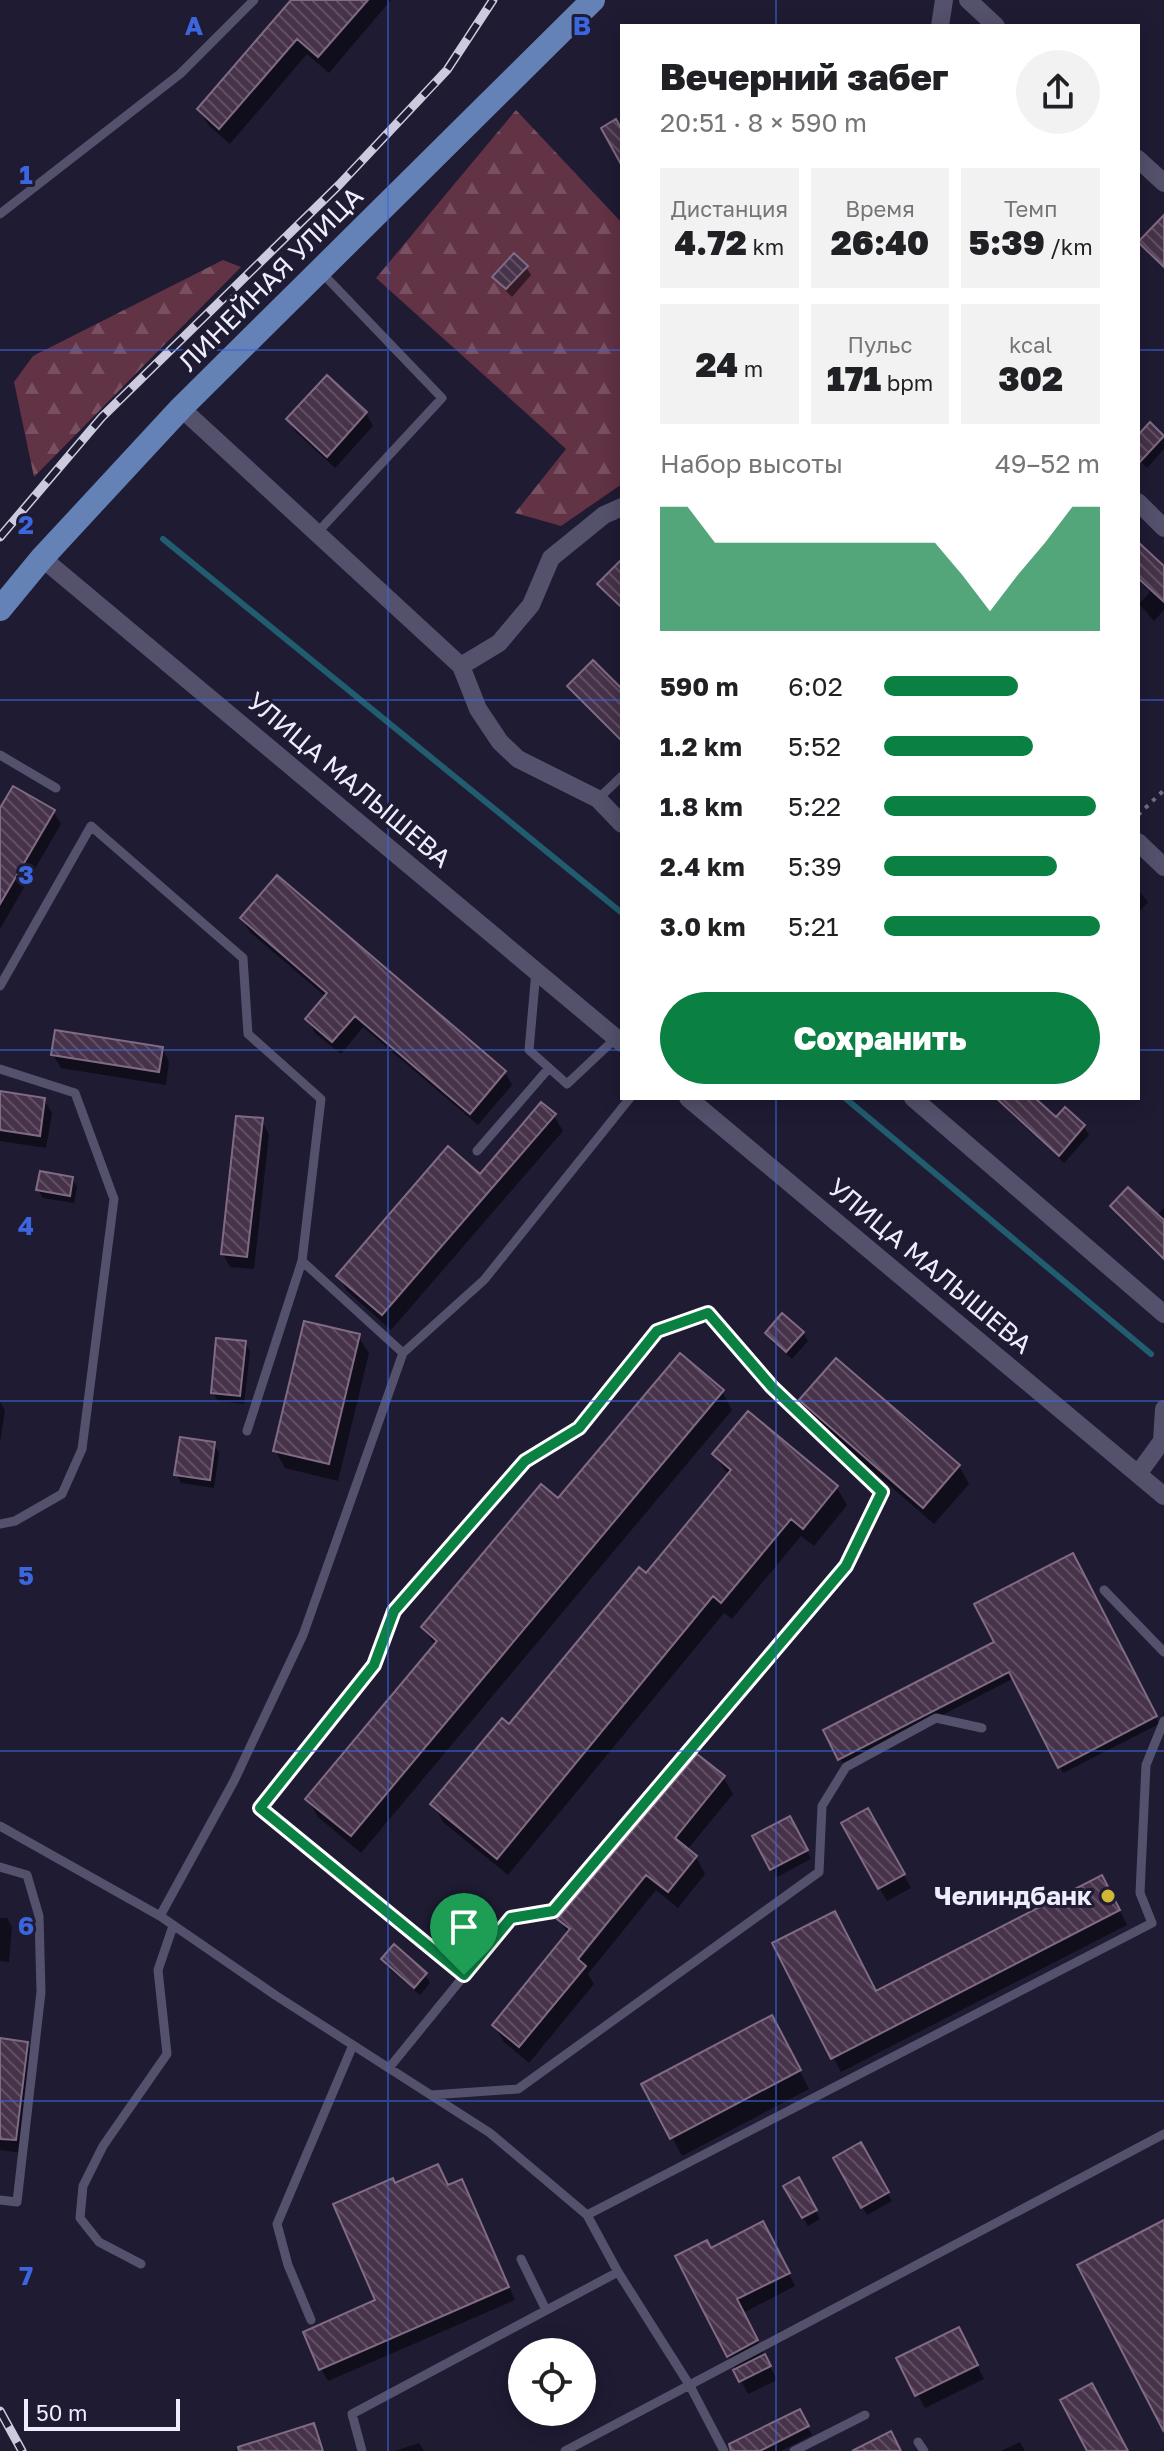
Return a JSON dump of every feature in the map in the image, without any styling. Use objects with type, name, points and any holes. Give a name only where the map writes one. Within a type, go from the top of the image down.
[{"type":"main road","name":"ЛИНЕЙНАЯ УЛИЦА","points":[[0,609],[42,558],[181,408],[593,0]]},
{"type":"street","points":[[940,24],[944,0]]},
{"type":"street","points":[[968,0],[994,24]]},
{"type":"street","points":[[1140,161],[1164,183]]},
{"type":"street","points":[[181,408],[461,666],[478,709],[500,742],[518,759],[598,799],[620,822]]},
{"type":"street","points":[[1140,504],[1164,528]]},
{"type":"street","points":[[461,666],[499,643],[531,605],[551,558],[604,515],[620,508]]},
{"type":"street","name":"УЛИЦА МАЛЫШЕВА","points":[[42,558],[619,1040]]},
{"type":"street","points":[[1140,844],[1164,867]]},
{"type":"street","name":"УЛИЦА МАЛЫШЕВА","points":[[690,1100],[1164,1496]]},
{"type":"street","points":[[915,1100],[1164,1314]]},
{"type":"street","points":[[1138,1474],[1162,1441],[1164,1409]]},
{"type":"lane","points":[[0,214],[180,74],[254,0]]},
{"type":"lane","points":[[317,533],[442,398],[320,270]]},
{"type":"lane","points":[[0,755],[56,788]]},
{"type":"lane","points":[[598,799],[620,778]]},
{"type":"lane","points":[[0,986],[91,826],[243,958],[248,1034],[321,1099],[302,1261],[247,1431]]},
{"type":"lane","points":[[536,971],[529,1050],[567,1084],[619,1040]]},
{"type":"lane","points":[[477,1151],[549,1068]]},
{"type":"lane","points":[[0,1069],[75,1093],[114,1199],[82,1449],[62,1494],[15,1521],[0,1524]]},
{"type":"lane","points":[[160,1916],[234,1781],[303,1635],[403,1353],[484,1280],[628,1100]]},
{"type":"lane","points":[[302,1261],[403,1353]]},
{"type":"lane","points":[[389,2068],[511,1918],[553,1911],[846,1566],[882,1492],[772,1387],[708,1313],[657,1331],[579,1428],[525,1461],[394,1611],[374,1665],[260,1808],[464,1975]]},
{"type":"lane","points":[[1104,1590],[1164,1652]]},
{"type":"lane","points":[[431,2095],[518,2089],[819,1872],[822,1806],[846,1767],[936,1718],[982,1728]]},
{"type":"lane","points":[[587,2215],[1152,1923],[1140,1893],[1146,1765],[1164,1721]]},
{"type":"lane","points":[[0,1826],[160,1916],[490,2133],[587,2215],[618,2272],[690,2386],[724,2451]]},
{"type":"lane","points":[[0,1867],[27,1875],[39,1916],[41,1992],[17,2202],[0,2200]]},
{"type":"lane","points":[[141,2264],[99,2242],[80,2218],[83,2186],[103,2146],[167,2054],[158,1970],[173,1926]]},
{"type":"lane","points":[[311,2320],[288,2265],[277,2224],[353,2045]]},
{"type":"lane","points":[[565,2451],[583,2447],[690,2386],[1164,2134]]},
{"type":"lane","points":[[521,2259],[546,2310]]},
{"type":"lane","points":[[362,2451],[352,2414],[618,2272]]},
{"type":"lane","points":[[794,2451],[865,2415]]},
{"type":"path","points":[[1140,813],[1164,790]]},
{"type":"green space","points":[[516,110],[620,221],[620,485],[561,526],[515,513],[566,449],[376,278]]},
{"type":"green space","points":[[223,260],[241,267],[34,477],[14,382],[33,356]]},
{"type":"building","points":[[291,0],[368,0],[318,57],[297,39],[219,129],[197,109]]},
{"type":"building","points":[[616,119],[620,126],[620,162],[601,128]]},
{"type":"building","points":[[1164,215],[1164,267],[1140,244],[1140,240]]},
{"type":"building","points":[[514,253],[528,266],[506,289],[492,277]]},
{"type":"building","points":[[327,375],[367,412],[327,457],[286,419]]},
{"type":"building","points":[[1150,422],[1164,436],[1140,462],[1140,433]]},
{"type":"building","points":[[1140,544],[1164,566],[1164,602],[1140,580]]},
{"type":"building","points":[[620,561],[620,606],[597,584]]},
{"type":"building","points":[[593,660],[620,687],[620,739],[567,686]]},
{"type":"building","points":[[13,786],[55,810],[0,904],[0,808]]},
{"type":"building","points":[[277,875],[506,1071],[470,1114],[355,1016],[332,1042],[305,1019],[327,993],[240,918]]},
{"type":"building","points":[[55,1030],[163,1047],[159,1072],[51,1055]]},
{"type":"building","points":[[0,1091],[45,1098],[40,1136],[0,1130]]},
{"type":"building","points":[[998,1100],[1037,1100],[1056,1117],[1065,1107],[1085,1125],[1059,1156]]},
{"type":"building","points":[[541,1102],[556,1114],[382,1315],[336,1276],[448,1146],[480,1174]]},
{"type":"building","points":[[236,1116],[263,1118],[247,1257],[221,1254]]},
{"type":"building","points":[[40,1171],[73,1177],[70,1196],[36,1190]]},
{"type":"building","points":[[1128,1187],[1164,1220],[1164,1259],[1110,1206]]},
{"type":"building","points":[[782,1313],[804,1332],[786,1352],[765,1333]]},
{"type":"building","points":[[304,1321],[360,1334],[329,1464],[273,1451]]},
{"type":"building","points":[[216,1338],[246,1341],[240,1396],[211,1393]]},
{"type":"building","points":[[680,1353],[724,1390],[351,1836],[305,1799],[437,1641],[421,1627],[541,1484],[558,1498]]},
{"type":"building","points":[[836,1358],[960,1465],[923,1508],[799,1400]]},
{"type":"building","points":[[748,1411],[838,1486],[803,1529],[791,1519],[721,1603],[713,1596],[497,1859],[430,1804],[502,1718],[509,1724],[639,1567],[646,1573],[731,1470],[712,1454]]},
{"type":"building","points":[[180,1437],[215,1442],[210,1480],[174,1475]]},
{"type":"building","points":[[1073,1553],[1157,1716],[1058,1768],[1009,1672],[838,1760],[823,1730],[994,1642],[974,1604]]},
{"type":"building","points":[[697,1754],[725,1776],[675,1838],[697,1856],[668,1892],[646,1875],[578,1959],[586,1966],[519,2047],[492,2025],[570,1929],[557,1919]]},
{"type":"building","points":[[868,1808],[905,1874],[878,1889],[841,1823]]},
{"type":"building","points":[[790,1816],[808,1850],[770,1870],[752,1836]]},
{"type":"building","points":[[1102,1875],[1120,1910],[831,2059],[772,1943],[835,1911],[876,1991]]},
{"type":"building","points":[[394,1944],[427,1973],[414,1988],[381,1959]]},
{"type":"building","points":[[772,2015],[801,2070],[670,2139],[641,2084]]},
{"type":"building","points":[[0,2038],[28,2042],[16,2140],[0,2139]]},
{"type":"building","points":[[861,2142],[889,2192],[861,2208],[833,2158]]},
{"type":"building","points":[[438,2164],[448,2185],[462,2179],[509,2287],[319,2370],[303,2332],[375,2300],[333,2204],[393,2178],[395,2183]]},
{"type":"building","points":[[799,2177],[817,2210],[802,2218],[783,2186]]},
{"type":"building","points":[[1164,2220],[1164,2432],[1077,2265]]},
{"type":"building","points":[[763,2221],[790,2273],[737,2299],[758,2340],[727,2357],[675,2256],[707,2240],[711,2248]]},
{"type":"building","points":[[959,2327],[978,2365],[915,2396],[896,2358]]},
{"type":"building","points":[[765,2354],[771,2366],[739,2382],[733,2370]]},
{"type":"building","points":[[1092,2383],[1128,2451],[1087,2451],[1060,2400]]},
{"type":"building","points":[[800,2409],[809,2426],[760,2451],[731,2451],[729,2444]]},
{"type":"building","points":[[314,2423],[323,2451],[239,2451],[238,2447]]},
{"type":"building","points":[[891,2431],[901,2451],[852,2451]]},
{"type":"waterway","points":[[163,539],[620,911]]},
{"type":"waterway","points":[[847,1100],[1151,1354]]},
{"type":"railway","points":[[0,537],[102,417],[339,185],[447,70],[493,0]]},
{"type":"railway","points":[[0,2411],[22,2451]]},
{"type":"place","name":"Челиндбанк","points":[[1108,1896]]},
{"type":"route","points":[[708,1313],[772,1387],[882,1492],[846,1566],[553,1911],[511,1918],[464,1975],[260,1808],[374,1665],[394,1611],[525,1461],[579,1428],[657,1331],[708,1313]]}]
